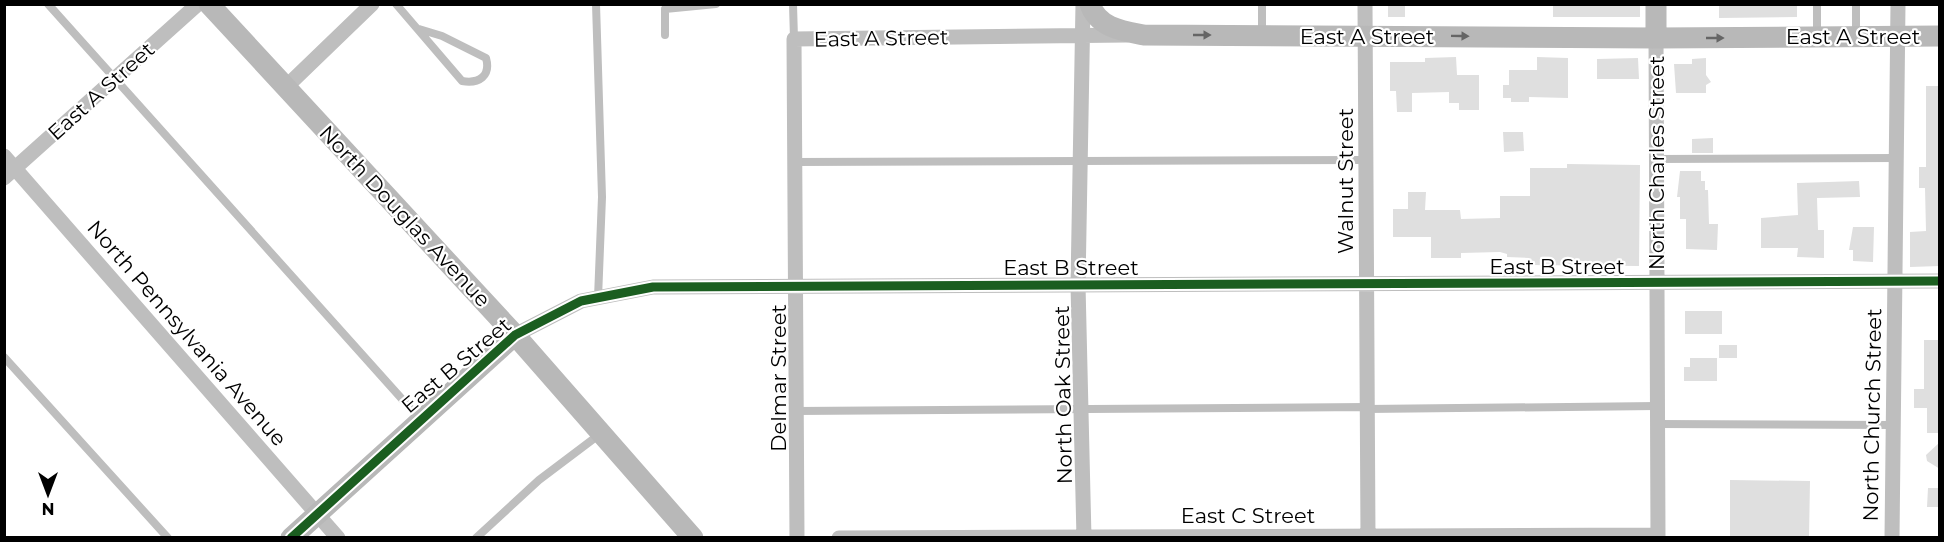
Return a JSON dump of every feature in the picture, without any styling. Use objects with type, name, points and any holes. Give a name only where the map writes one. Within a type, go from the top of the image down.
[{"type":"street","name":"East A Street","points":[[10,173],[198,4]]},
{"type":"street","name":"North Douglas Avenue","points":[[209,4],[515,335],[693,537]]},
{"type":"street","points":[[286,87],[372,4]]},
{"type":"street","name":"North Oak Street","points":[[1083,4],[1078,285],[1084,536]]},
{"type":"street","points":[[1090,4],[1100,19],[1110,27],[1144,35]]},
{"type":"street","name":"Walnut Street","points":[[1365,4],[1368,537]]},
{"type":"street","name":"North Charles Street","points":[[1656,4],[1658,536]]},
{"type":"street","name":"North Church Street","points":[[1892,537],[1898,4]]},
{"type":"street","name":"East A Street","points":[[794,39],[1144,35],[1656,38],[1940,36]]},
{"type":"street","name":"Delmar Street","points":[[794,39],[797,537]]},
{"type":"street","name":"North Pennsylvania Avenue","points":[[4,156],[10,173],[338,537]]},
{"type":"street","name":"East B Street","points":[[291,537],[316,512],[515,335],[581,302],[653,286],[1656,284],[1940,281]]},
{"type":"street","name":"East C Street","points":[[839,537],[1658,536]]},
{"type":"lane","points":[[48,4],[420,419]]},
{"type":"lane","points":[[396,4],[419,29],[444,63],[462,81],[473,83],[484,77],[489,68],[486,58],[442,36],[419,29]]},
{"type":"lane","points":[[596,4],[602,196],[598,298]]},
{"type":"lane","points":[[665,35],[665,9],[716,4]]},
{"type":"lane","points":[[793,4],[794,39]]},
{"type":"lane","points":[[1262,4],[1262,35]]},
{"type":"lane","points":[[1816,37],[1817,4]]},
{"type":"lane","points":[[1856,4],[1856,36]]},
{"type":"lane","points":[[1656,159],[1896,158]]},
{"type":"lane","points":[[795,162],[1081,159],[1366,160]]},
{"type":"lane","points":[[4,357],[168,537]]},
{"type":"lane","points":[[796,411],[1657,406]]},
{"type":"lane","points":[[1657,424],[1893,425]]},
{"type":"lane","points":[[476,537],[538,480],[601,433]]},
{"type":"building","points":[[1388,4],[1405,4],[1405,17],[1388,17]]},
{"type":"building","points":[[1553,4],[1640,4],[1640,17],[1553,17]]},
{"type":"building","points":[[1719,4],[1797,4],[1797,17],[1719,18]]},
{"type":"building","points":[[1456,57],[1457,75],[1479,75],[1479,110],[1459,110],[1459,103],[1449,103],[1449,92],[1412,93],[1412,112],[1397,112],[1396,91],[1390,91],[1390,62],[1425,62],[1425,58]]},
{"type":"building","points":[[1537,57],[1568,58],[1568,98],[1529,97],[1529,102],[1511,102],[1511,98],[1503,98],[1503,85],[1509,85],[1509,70],[1537,70]]},
{"type":"building","points":[[1638,58],[1639,79],[1597,79],[1597,59]]},
{"type":"building","points":[[1706,58],[1706,75],[1711,82],[1706,85],[1706,93],[1676,93],[1674,64],[1692,64],[1692,59]]},
{"type":"building","points":[[1926,86],[1940,86],[1940,266],[1910,267],[1910,232],[1926,231],[1925,188],[1919,188],[1919,167],[1926,167]]},
{"type":"building","points":[[1503,132],[1523,132],[1524,151],[1504,152]]},
{"type":"building","points":[[1713,138],[1713,153],[1692,153],[1692,139]]},
{"type":"building","points":[[1567,164],[1640,165],[1639,266],[1529,265],[1529,258],[1507,257],[1507,254],[1500,252],[1461,253],[1461,258],[1431,258],[1431,237],[1393,237],[1393,209],[1408,209],[1408,192],[1426,192],[1425,210],[1460,210],[1461,219],[1500,218],[1500,196],[1530,196],[1530,168],[1567,168]]},
{"type":"building","points":[[1680,171],[1701,171],[1701,181],[1705,181],[1705,190],[1708,190],[1709,224],[1718,224],[1717,250],[1686,249],[1686,219],[1680,219],[1680,197],[1677,197]]},
{"type":"building","points":[[1859,181],[1860,197],[1817,198],[1818,230],[1824,230],[1824,258],[1797,257],[1798,248],[1761,248],[1761,218],[1798,215],[1797,183]]},
{"type":"building","points":[[1853,227],[1874,227],[1873,262],[1853,261],[1853,250],[1849,250]]},
{"type":"building","points":[[1685,311],[1722,311],[1722,334],[1685,334]]},
{"type":"building","points":[[1924,340],[1940,340],[1940,433],[1927,433],[1927,408],[1914,408],[1914,389],[1924,389]]},
{"type":"building","points":[[1719,345],[1737,345],[1737,358],[1719,358]]},
{"type":"building","points":[[1690,358],[1717,358],[1717,381],[1684,381],[1684,367],[1690,367]]},
{"type":"building","points":[[1940,442],[1940,469],[1927,461],[1926,455]]},
{"type":"building","points":[[1730,480],[1810,481],[1809,537],[1730,537]]},
{"type":"building","points":[[1928,488],[1940,488],[1940,507],[1927,507]]},
{"type":"cycle path","points":[[291,538],[515,335],[581,301],[653,287],[1940,281]]}]
